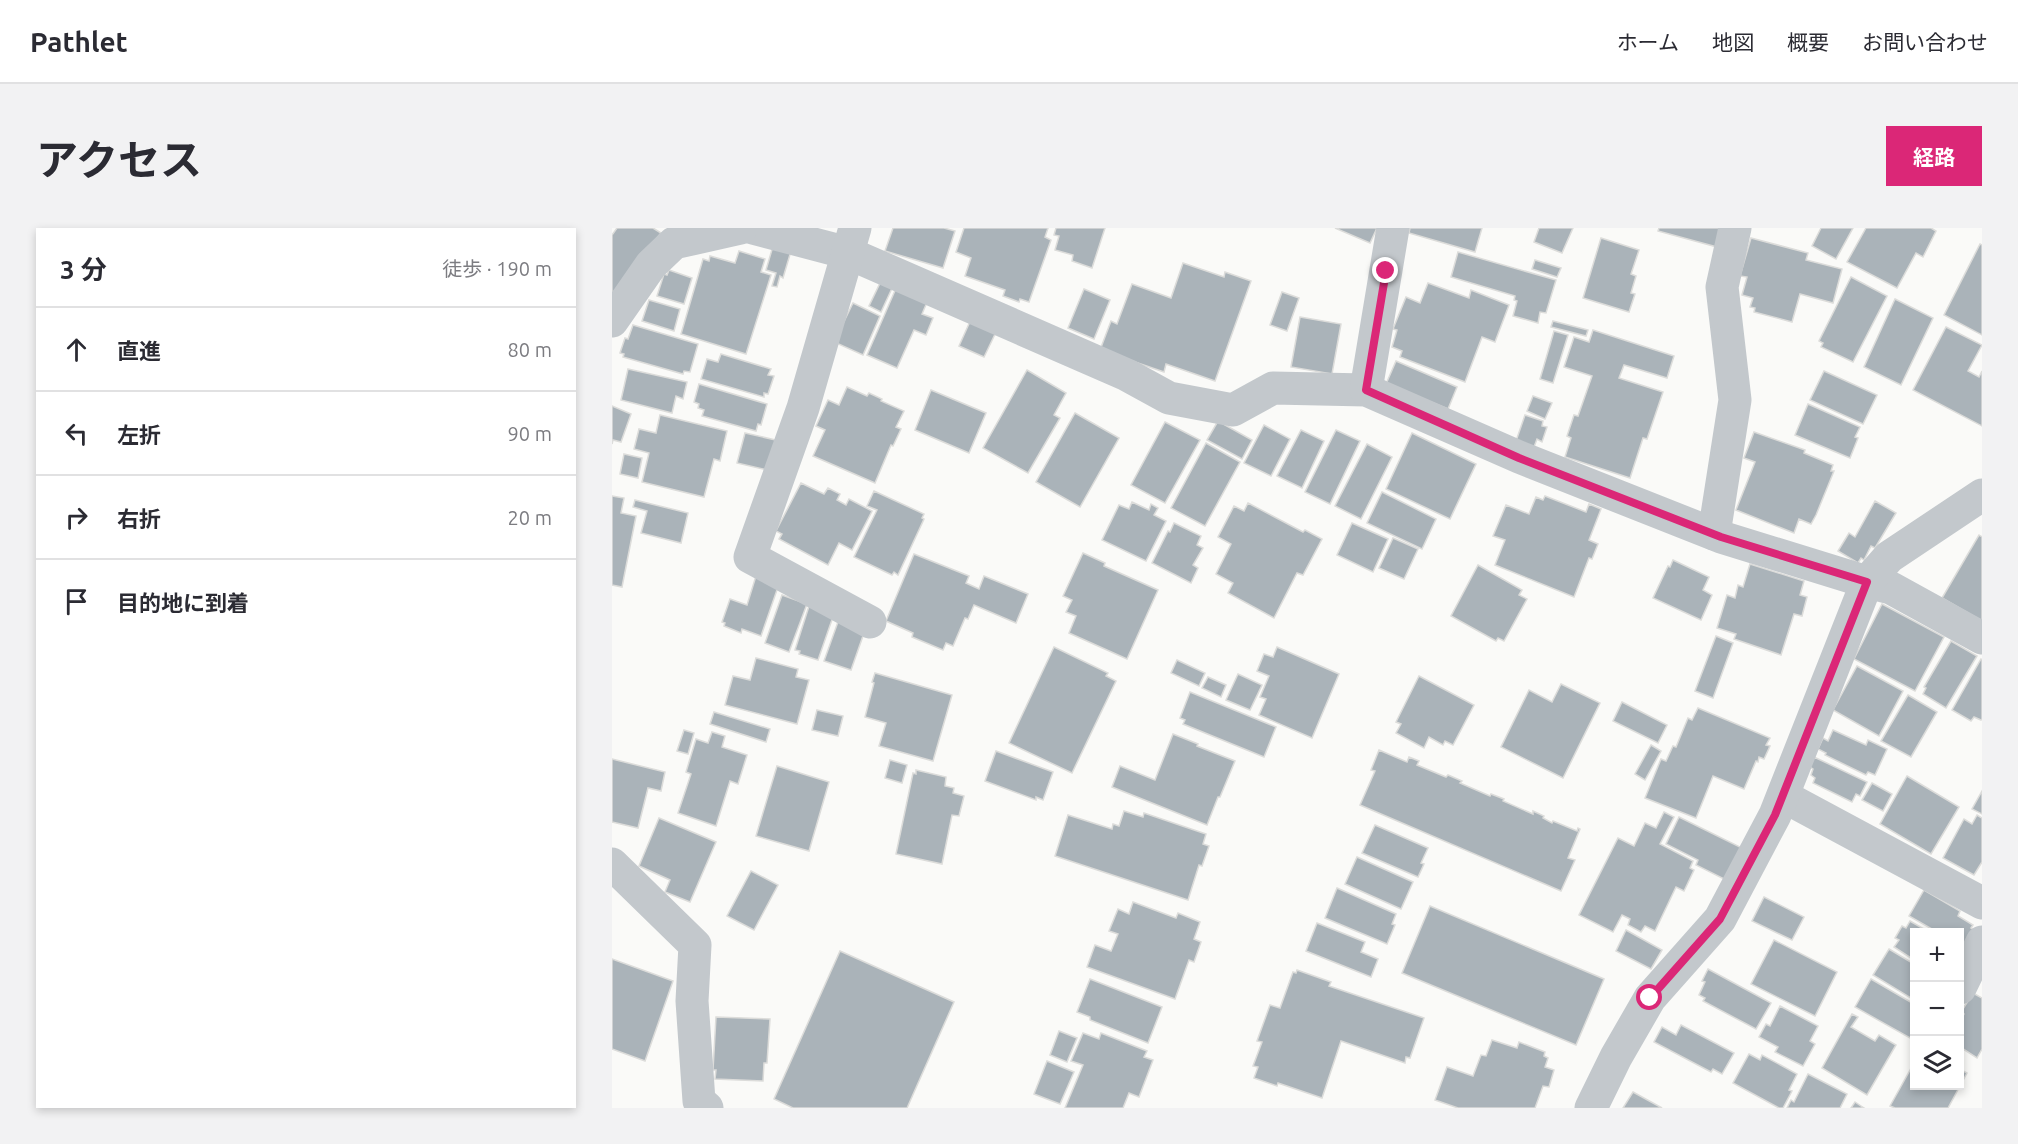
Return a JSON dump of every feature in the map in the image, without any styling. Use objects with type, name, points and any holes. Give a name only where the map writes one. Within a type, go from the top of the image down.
[{"type":"street","points":[[612,321],[651,265],[674,243],[741,228]]},
{"type":"street","points":[[753,228],[852,240],[1127,375],[1169,398],[1233,410],[1273,388],[1366,390],[1519,458],[1714,534],[1891,588],[1982,638]]},
{"type":"street","points":[[1366,390],[1393,228]]},
{"type":"street","points":[[1714,534],[1735,400],[1722,287],[1735,228]]},
{"type":"street","points":[[852,240],[803,408],[750,557],[870,622]]},
{"type":"street","points":[[1591,1108],[1616,1057],[1650,998],[1720,919],[1775,815],[1867,582],[1890,557],[1982,495]]},
{"type":"street","points":[[1783,796],[1982,903]]},
{"type":"street","points":[[612,864],[694,945],[692,1001],[698,1106]]},
{"type":"street","points":[[1962,982],[1982,942]]},
{"type":"building","points":[[617,228],[653,228],[661,233],[612,294],[612,235]]},
{"type":"building","points":[[893,228],[944,228],[955,231],[943,268],[885,251]]},
{"type":"building","points":[[964,228],[1048,228],[1045,237],[1051,240],[1029,302],[1020,299],[1019,302],[1003,296],[1005,290],[965,276],[971,258],[956,252]]},
{"type":"building","points":[[1056,228],[1105,228],[1092,268],[1072,261],[1073,255],[1055,250],[1059,236],[1054,235]]},
{"type":"building","points":[[1335,228],[1377,228],[1370,243]]},
{"type":"building","points":[[1410,228],[1482,228],[1475,252],[1409,233]]},
{"type":"building","points":[[1539,228],[1573,228],[1562,253],[1534,242]]},
{"type":"building","points":[[1659,228],[1722,228],[1717,247],[1658,231]]},
{"type":"building","points":[[1821,228],[1853,228],[1836,259],[1812,246]]},
{"type":"building","points":[[1866,228],[1931,228],[1936,231],[1923,257],[1916,253],[1897,288],[1847,262]]},
{"type":"building","points":[[1601,238],[1639,250],[1631,274],[1636,276],[1631,293],[1635,294],[1629,312],[1583,298]]},
{"type":"building","points":[[1751,238],[1808,253],[1806,260],[1842,269],[1833,303],[1800,294],[1792,322],[1754,312],[1755,308],[1750,307],[1753,298],[1742,295],[1747,277],[1740,276]]},
{"type":"building","points":[[1980,244],[1982,245],[1982,335],[1944,315]]},
{"type":"building","points":[[773,246],[791,251],[783,278],[780,276],[777,287],[772,286],[776,273],[766,270]]},
{"type":"building","points":[[739,251],[765,259],[761,272],[771,275],[746,354],[681,334],[703,259],[709,261],[710,256],[735,263]]},
{"type":"building","points":[[1458,252],[1556,280],[1546,313],[1540,312],[1538,323],[1513,316],[1517,301],[1514,300],[1515,296],[1451,277]]},
{"type":"building","points":[[1535,260],[1561,268],[1557,277],[1532,269]]},
{"type":"building","points":[[1183,263],[1224,277],[1225,272],[1251,281],[1215,381],[1166,364],[1164,372],[1100,350],[1111,321],[1117,324],[1132,284],[1171,298]]},
{"type":"building","points":[[669,270],[692,278],[684,304],[657,296],[664,274],[667,275]]},
{"type":"building","points":[[1851,277],[1887,296],[1853,362],[1821,347],[1823,343],[1819,341]]},
{"type":"building","points":[[882,279],[894,284],[881,312],[869,306]]},
{"type":"building","points":[[1428,283],[1469,298],[1471,290],[1509,305],[1495,342],[1482,337],[1465,382],[1400,357],[1402,351],[1392,347],[1397,330],[1393,329],[1406,297],[1420,303]]},
{"type":"building","points":[[897,286],[928,300],[922,314],[933,318],[926,335],[914,330],[897,368],[867,355]]},
{"type":"building","points":[[1084,289],[1110,300],[1094,339],[1068,328]]},
{"type":"building","points":[[1282,292],[1299,298],[1287,331],[1270,325]]},
{"type":"building","points":[[1895,299],[1933,318],[1901,385],[1864,367]]},
{"type":"building","points":[[649,300],[680,309],[674,331],[642,321]]},
{"type":"building","points":[[853,303],[880,316],[863,355],[834,342]]},
{"type":"building","points":[[972,317],[998,328],[984,357],[959,346]]},
{"type":"building","points":[[1300,317],[1341,324],[1332,374],[1291,367]]},
{"type":"building","points":[[1553,321],[1588,330],[1586,336],[1551,327]]},
{"type":"building","points":[[633,325],[698,344],[690,372],[684,371],[683,374],[623,357],[624,354],[620,353]]},
{"type":"building","points":[[1946,327],[1982,345],[1968,371],[1979,377],[1982,371],[1982,426],[1913,390]]},
{"type":"building","points":[[1593,330],[1674,356],[1667,378],[1624,365],[1619,378],[1663,392],[1647,439],[1643,438],[1630,478],[1565,457],[1571,438],[1567,436],[1574,415],[1578,416],[1592,376],[1564,367],[1574,337],[1589,342]]},
{"type":"building","points":[[1554,331],[1568,335],[1553,383],[1540,379]]},
{"type":"building","points":[[721,354],[771,369],[768,375],[774,376],[768,394],[764,393],[764,397],[701,379],[707,359],[718,362]]},
{"type":"building","points":[[1396,361],[1457,387],[1448,409],[1386,384]]},
{"type":"building","points":[[628,369],[687,382],[683,399],[676,396],[672,413],[621,400]]},
{"type":"building","points":[[1027,370],[1066,393],[1054,415],[1060,418],[1028,473],[983,448]]},
{"type":"building","points":[[1824,371],[1877,395],[1863,424],[1810,400]]},
{"type":"building","points":[[699,384],[767,404],[761,425],[758,424],[756,431],[702,416],[704,410],[698,408],[699,404],[694,402]]},
{"type":"building","points":[[847,387],[867,396],[869,393],[904,411],[896,427],[901,429],[893,446],[891,445],[875,483],[813,456],[825,430],[816,426],[828,400],[839,405]]},
{"type":"building","points":[[931,390],[986,413],[969,453],[915,430]]},
{"type":"building","points":[[1533,396],[1552,403],[1545,419],[1527,411]]},
{"type":"building","points":[[1808,404],[1860,427],[1850,458],[1795,435]]},
{"type":"building","points":[[612,406],[631,414],[621,442],[613,440],[612,444]]},
{"type":"building","points":[[1075,413],[1119,438],[1080,507],[1036,482]]},
{"type":"building","points":[[660,415],[727,431],[720,461],[714,459],[704,497],[642,482],[649,453],[634,449],[639,429],[656,433]]},
{"type":"building","points":[[1525,415],[1543,421],[1542,426],[1547,427],[1542,442],[1537,439],[1534,447],[1516,441]]},
{"type":"building","points":[[1218,421],[1252,440],[1242,459],[1207,440]]},
{"type":"building","points":[[1165,422],[1200,440],[1165,503],[1131,485]]},
{"type":"building","points":[[1264,425],[1290,439],[1271,476],[1244,463]]},
{"type":"building","points":[[1301,430],[1324,441],[1302,488],[1277,476]]},
{"type":"building","points":[[1336,430],[1360,441],[1330,504],[1305,492]]},
{"type":"building","points":[[1754,432],[1805,450],[1804,453],[1833,465],[1831,471],[1834,471],[1811,524],[1799,519],[1794,533],[1736,510],[1755,462],[1744,458]]},
{"type":"building","points":[[745,433],[780,441],[772,471],[737,463]]},
{"type":"building","points":[[1412,433],[1476,464],[1450,519],[1386,489]]},
{"type":"building","points":[[1206,443],[1240,462],[1205,526],[1171,508]]},
{"type":"building","points":[[1367,444],[1392,457],[1361,519],[1335,506]]},
{"type":"building","points":[[624,454],[642,458],[638,478],[620,474]]},
{"type":"building","points":[[801,483],[824,494],[828,488],[840,494],[837,500],[846,505],[849,499],[872,511],[852,550],[839,543],[828,565],[779,539],[782,534],[776,531]]},
{"type":"building","points":[[874,491],[924,514],[922,518],[924,519],[898,575],[894,572],[892,575],[854,557],[877,510],[867,506]]},
{"type":"building","points":[[1382,492],[1436,519],[1422,549],[1367,523]]},
{"type":"building","points":[[612,496],[624,498],[621,513],[636,516],[622,587],[612,585]]},
{"type":"building","points":[[1545,496],[1586,512],[1589,504],[1601,509],[1589,540],[1598,544],[1592,559],[1589,558],[1574,597],[1495,565],[1505,540],[1493,536],[1506,505],[1529,514],[1536,497],[1543,500]]},
{"type":"building","points":[[635,500],[688,513],[681,543],[641,533],[647,511],[633,507]]},
{"type":"building","points":[[1875,501],[1896,513],[1875,548],[1871,546],[1864,560],[1861,558],[1858,563],[1838,551],[1849,533],[1855,537]]},
{"type":"building","points":[[1132,502],[1149,510],[1151,504],[1158,508],[1154,515],[1166,521],[1146,561],[1102,540],[1119,505],[1129,509]]},
{"type":"building","points":[[1248,503],[1303,532],[1305,530],[1322,539],[1303,575],[1297,573],[1274,618],[1228,593],[1233,583],[1216,574],[1231,544],[1218,537],[1234,506],[1244,511]]},
{"type":"building","points":[[1174,523],[1201,536],[1197,545],[1203,548],[1193,565],[1198,568],[1191,583],[1152,563]]},
{"type":"building","points":[[1352,523],[1388,539],[1373,572],[1337,555]]},
{"type":"building","points":[[1979,535],[1982,537],[1982,621],[1942,598]]},
{"type":"building","points":[[1393,538],[1418,549],[1404,579],[1379,568]]},
{"type":"building","points":[[1083,553],[1105,563],[1104,566],[1158,590],[1127,659],[1069,633],[1076,616],[1066,612],[1072,600],[1063,596]]},
{"type":"building","points":[[914,554],[969,576],[966,583],[979,589],[984,576],[1028,594],[1016,623],[974,605],[968,619],[965,618],[953,646],[946,643],[943,650],[912,637],[913,633],[886,621]]},
{"type":"building","points":[[1673,560],[1709,577],[1703,590],[1712,595],[1701,620],[1653,598]]},
{"type":"building","points":[[1750,564],[1804,581],[1800,595],[1807,597],[1802,616],[1794,614],[1781,655],[1734,639],[1736,634],[1717,628],[1727,595],[1735,598],[1738,585],[1743,587]]},
{"type":"building","points":[[1478,565],[1522,590],[1519,595],[1527,599],[1504,641],[1498,638],[1496,641],[1451,616]]},
{"type":"building","points":[[756,576],[778,587],[761,636],[742,629],[741,633],[724,626],[725,623],[722,622],[730,599],[747,605]]},
{"type":"building","points":[[782,595],[807,604],[789,652],[765,643]]},
{"type":"building","points":[[810,603],[835,611],[818,660],[799,654],[800,651],[795,650]]},
{"type":"building","points":[[1882,604],[1944,637],[1915,691],[1854,659]]},
{"type":"building","points":[[839,619],[864,633],[851,670],[824,661]]},
{"type":"building","points":[[1716,636],[1733,643],[1713,698],[1695,691]]},
{"type":"building","points":[[1951,641],[1977,656],[1946,708],[1923,694],[1926,688],[1924,687]]},
{"type":"building","points":[[1054,647],[1108,673],[1106,676],[1116,681],[1072,773],[1009,743]]},
{"type":"building","points":[[1277,647],[1339,674],[1312,738],[1259,715],[1266,699],[1260,697],[1269,676],[1257,671],[1264,654],[1273,657]]},
{"type":"building","points":[[756,658],[798,669],[796,677],[809,680],[797,724],[725,705],[733,676],[750,680]]},
{"type":"building","points":[[1981,659],[1982,719],[1974,717],[1971,721],[1952,710]]},
{"type":"building","points":[[1177,660],[1205,673],[1199,686],[1171,673]]},
{"type":"building","points":[[1857,666],[1903,691],[1879,736],[1833,710]]},
{"type":"building","points":[[875,673],[952,695],[933,761],[879,746],[886,723],[865,717]]},
{"type":"building","points":[[1238,674],[1262,685],[1250,710],[1226,700]]},
{"type":"building","points":[[1419,676],[1474,705],[1453,745],[1445,741],[1443,745],[1429,737],[1424,748],[1396,733],[1401,724],[1396,722]]},
{"type":"building","points":[[1208,677],[1226,685],[1221,697],[1202,688]]},
{"type":"building","points":[[1561,684],[1600,703],[1563,778],[1501,747],[1529,690],[1552,702]]},
{"type":"building","points":[[1190,692],[1276,727],[1264,757],[1183,724],[1185,720],[1180,718]]},
{"type":"building","points":[[1908,695],[1937,712],[1911,757],[1881,741]]},
{"type":"building","points":[[1622,702],[1667,725],[1658,743],[1613,721]]},
{"type":"building","points":[[1698,708],[1770,738],[1766,745],[1770,746],[1764,759],[1759,757],[1758,762],[1756,761],[1744,789],[1713,776],[1696,818],[1645,798],[1661,759],[1666,761],[1673,746],[1676,747],[1688,718],[1692,720]]},
{"type":"building","points":[[817,710],[843,716],[838,736],[812,730]]},
{"type":"building","points":[[714,712],[770,729],[766,742],[710,724]]},
{"type":"building","points":[[684,730],[694,733],[688,754],[677,751]]},
{"type":"building","points":[[1833,730],[1866,745],[1868,740],[1887,749],[1875,775],[1868,772],[1866,775],[1825,755],[1826,753],[1818,749],[1823,738],[1828,741]]},
{"type":"building","points":[[712,732],[725,736],[722,747],[747,755],[738,784],[730,781],[716,826],[678,813],[691,774],[686,772],[696,739],[708,743]]},
{"type":"building","points":[[1173,734],[1235,761],[1207,825],[1112,787],[1120,766],[1155,780]]},
{"type":"building","points":[[1651,745],[1661,751],[1645,780],[1635,774]]},
{"type":"building","points":[[1379,750],[1407,762],[1409,757],[1419,761],[1417,765],[1446,777],[1448,775],[1462,781],[1460,783],[1490,796],[1491,794],[1504,799],[1503,801],[1533,814],[1533,811],[1552,823],[1553,821],[1577,831],[1578,828],[1580,829],[1568,858],[1575,860],[1561,891],[1360,805],[1375,771],[1371,770]]},
{"type":"building","points":[[996,751],[1053,772],[1043,800],[1036,797],[1036,800],[985,781]]},
{"type":"building","points":[[1814,757],[1867,782],[1860,796],[1856,794],[1852,802],[1813,783],[1815,778],[1811,775],[1813,769],[1810,767]]},
{"type":"building","points":[[612,759],[665,772],[661,791],[648,788],[638,828],[612,822]]},
{"type":"building","points":[[890,760],[907,765],[902,783],[885,778]]},
{"type":"building","points":[[777,766],[829,782],[809,851],[756,836]]},
{"type":"building","points":[[916,770],[946,777],[945,786],[954,788],[953,793],[964,796],[959,816],[952,815],[942,864],[896,854],[913,773],[916,774]]},
{"type":"building","points":[[1907,776],[1959,807],[1931,854],[1880,824]]},
{"type":"building","points":[[1872,783],[1892,794],[1883,811],[1862,800]]},
{"type":"building","points":[[1982,791],[1982,814],[1972,809]]},
{"type":"building","points":[[1124,811],[1143,817],[1144,813],[1206,834],[1203,844],[1209,846],[1202,866],[1199,865],[1188,900],[1055,856],[1068,815],[1112,829],[1113,824],[1119,826]]},
{"type":"building","points":[[1664,812],[1674,817],[1660,844],[1693,861],[1690,868],[1694,870],[1684,891],[1676,887],[1655,931],[1645,926],[1641,932],[1628,925],[1630,919],[1622,915],[1613,932],[1579,915],[1618,838],[1634,846],[1645,823],[1656,828]]},
{"type":"building","points":[[1977,815],[1982,818],[1982,862],[1974,875],[1943,858],[1964,819],[1972,824]]},
{"type":"building","points":[[1679,817],[1742,848],[1726,880],[1696,865],[1698,860],[1666,844]]},
{"type":"building","points":[[659,818],[716,842],[690,902],[665,892],[670,880],[639,866]]},
{"type":"building","points":[[1375,825],[1428,848],[1418,877],[1362,853]]},
{"type":"building","points":[[1357,857],[1413,882],[1401,909],[1345,884]]},
{"type":"building","points":[[751,871],[778,885],[754,930],[727,916]]},
{"type":"building","points":[[1337,888],[1396,914],[1392,924],[1395,925],[1387,944],[1325,918]]},
{"type":"building","points":[[1924,890],[1960,911],[1958,916],[1973,925],[1971,928],[1975,930],[1965,946],[1964,928],[1930,928],[1909,916]]},
{"type":"building","points":[[1764,897],[1804,917],[1792,940],[1752,921]]},
{"type":"building","points":[[1133,902],[1176,918],[1178,913],[1200,922],[1194,939],[1201,942],[1194,962],[1189,960],[1175,999],[1087,967],[1095,945],[1111,951],[1118,934],[1109,931],[1118,909],[1129,914]]},
{"type":"building","points":[[1430,906],[1604,979],[1576,1045],[1402,973]]},
{"type":"building","points":[[1910,921],[1922,928],[1910,928],[1910,957],[1894,947],[1899,940],[1895,938],[1902,926],[1906,928]]},
{"type":"building","points":[[1317,923],[1365,942],[1361,952],[1378,959],[1371,977],[1306,951]]},
{"type":"building","points":[[1626,930],[1662,950],[1651,969],[1616,951]]},
{"type":"building","points":[[1774,940],[1837,972],[1815,1016],[1751,984]]},
{"type":"building","points":[[1889,949],[1910,962],[1910,998],[1873,975]]},
{"type":"building","points":[[840,951],[954,1002],[907,1108],[793,1108],[774,1099]]},
{"type":"building","points":[[612,959],[673,981],[645,1061],[612,1049]]},
{"type":"building","points":[[1708,969],[1771,1003],[1756,1029],[1703,1001],[1705,998],[1699,995]]},
{"type":"building","points":[[1297,970],[1331,982],[1329,986],[1424,1018],[1410,1058],[1406,1057],[1405,1063],[1341,1041],[1322,1098],[1278,1083],[1277,1086],[1254,1078],[1258,1067],[1253,1066],[1262,1042],[1257,1041],[1270,1005],[1280,1008],[1293,972],[1296,973]]},
{"type":"building","points":[[1090,979],[1162,1007],[1148,1043],[1090,1020],[1090,1017],[1077,1012]]},
{"type":"building","points":[[1871,979],[1910,1002],[1910,1038],[1855,1007]]},
{"type":"building","points":[[1973,993],[1982,998],[1982,1049],[1977,1058],[1964,1050],[1964,1007]]},
{"type":"building","points":[[1780,1006],[1818,1026],[1810,1041],[1815,1044],[1803,1066],[1775,1052],[1778,1047],[1759,1037],[1766,1024],[1770,1026]]},
{"type":"building","points":[[1852,1014],[1858,1017],[1851,1027],[1875,1041],[1879,1035],[1896,1045],[1867,1095],[1822,1068]]},
{"type":"building","points":[[716,1017],[770,1019],[767,1063],[764,1063],[763,1081],[715,1079],[716,1070],[713,1070]]},
{"type":"building","points":[[1681,1025],[1734,1053],[1722,1074],[1713,1069],[1711,1072],[1654,1042],[1662,1027],[1676,1035]]},
{"type":"building","points":[[1059,1031],[1077,1038],[1067,1062],[1050,1055]]},
{"type":"building","points":[[1083,1033],[1099,1039],[1101,1033],[1147,1051],[1144,1057],[1153,1060],[1139,1097],[1129,1093],[1123,1108],[1065,1108],[1083,1065],[1071,1061]]},
{"type":"building","points":[[1492,1040],[1517,1048],[1519,1042],[1545,1052],[1544,1056],[1548,1058],[1545,1067],[1554,1070],[1549,1087],[1543,1086],[1535,1108],[1458,1108],[1435,1100],[1447,1067],[1473,1076],[1481,1055],[1486,1056]]},
{"type":"building","points":[[1749,1054],[1760,1060],[1762,1055],[1797,1074],[1789,1090],[1792,1091],[1783,1108],[1733,1083]]},
{"type":"building","points":[[1047,1061],[1074,1072],[1060,1104],[1034,1094]]},
{"type":"building","points":[[1910,1070],[1910,1090],[1958,1090],[1948,1108],[1895,1108],[1890,1106]]},
{"type":"building","points":[[1808,1074],[1847,1094],[1840,1108],[1787,1108],[1791,1100],[1794,1102]]},
{"type":"building","points":[[1633,1092],[1662,1108],[1623,1108]]},
{"type":"building","points":[[1855,1102],[1864,1108],[1851,1108]]},
{"type":"route","points":[[1386,271],[1366,390],[1519,458],[1721,537],[1867,582],[1775,815],[1720,919],[1650,998]]}]
